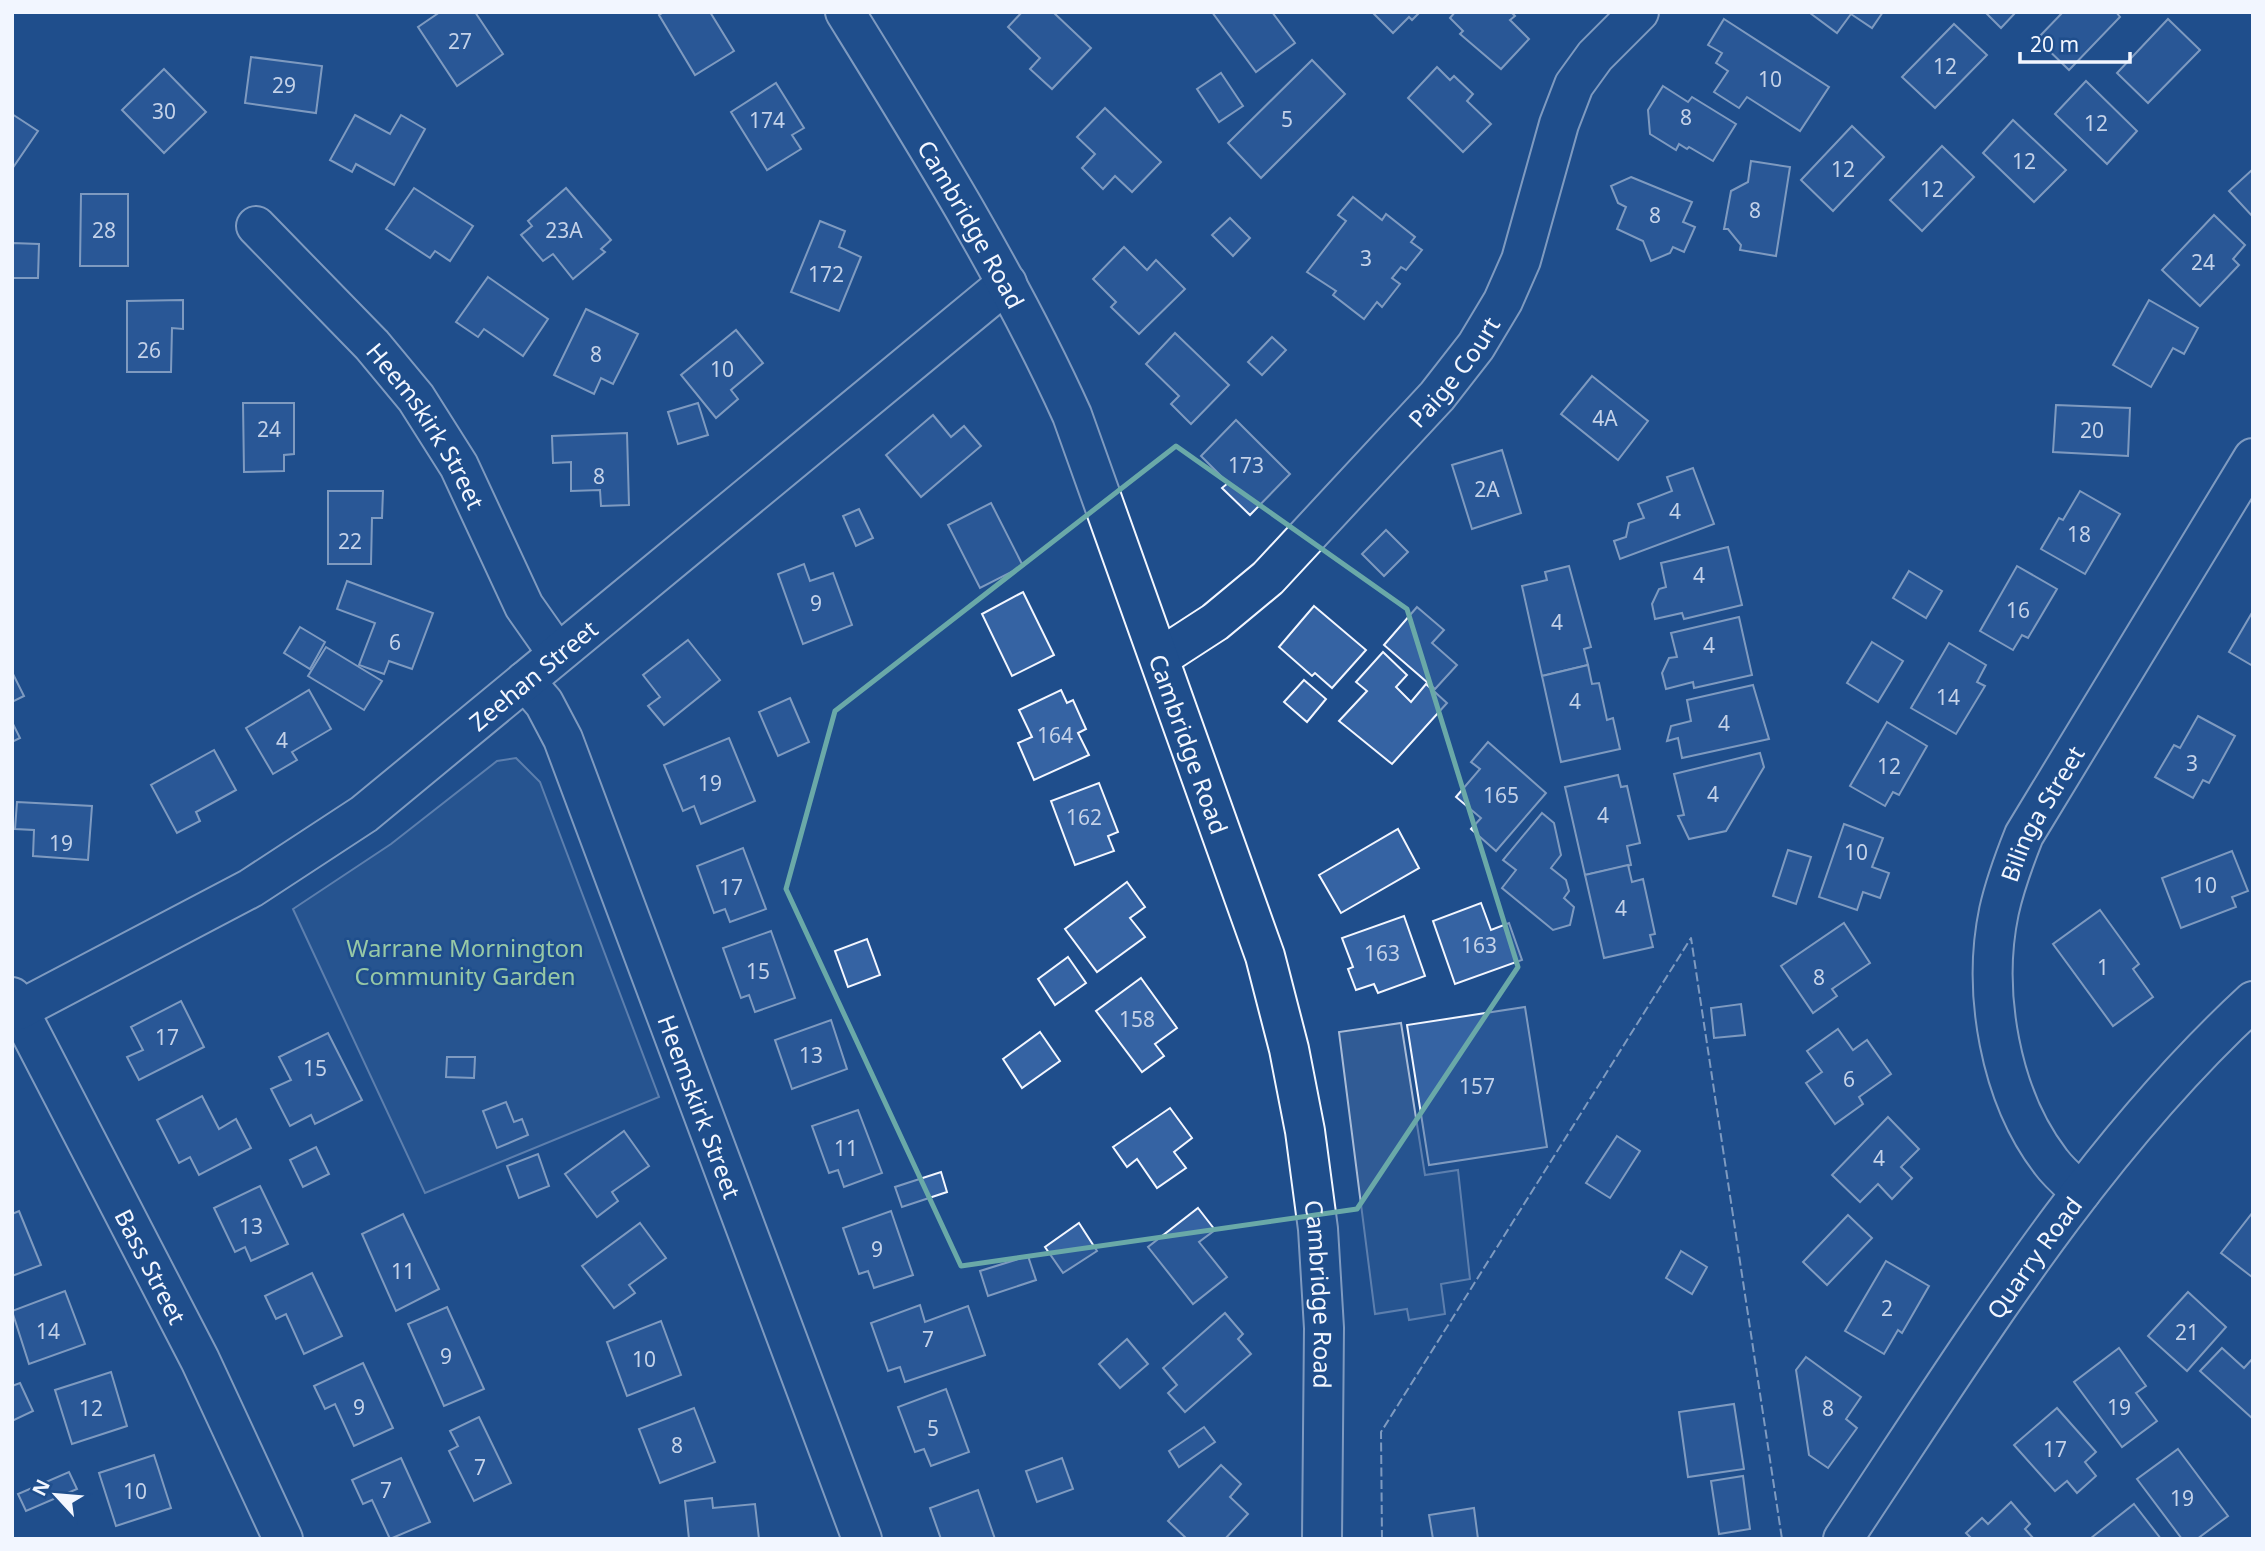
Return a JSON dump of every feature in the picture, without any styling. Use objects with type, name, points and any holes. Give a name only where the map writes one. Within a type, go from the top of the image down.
[{"type":"street","name":"Cambridge Road","points":[[845,12],[1007,283],[1036,336],[1072,415],[1265,956],[1300,1101],[1318,1229],[1324,1328],[1322,1539]]},
{"type":"street","name":"Paige Court","points":[[1160,657],[1215,622],[1268,578],[1437,396],[1476,346],[1503,301],[1521,260],[1559,124],[1574,85],[1595,56],[1639,12]]},
{"type":"street","name":"Heemskirk Street","points":[[256,226],[372,345],[416,398],[459,466],[524,606],[557,653]]},
{"type":"street","name":"Zeehan Street","points":[[15,1004],[251,888],[364,814],[1007,283]]},
{"type":"street","name":"Bilinga Street","points":[[2081,1192],[2051,1163],[2035,1138],[2020,1110],[2006,1068],[1994,990],[1998,913],[2024,835],[2253,457]]},
{"type":"street","name":"Heemskirk Street","points":[[525,681],[544,703],[563,739],[862,1539]]},
{"type":"street","name":"Quarry Road","points":[[1843,1539],[2014,1283],[2081,1192],[2165,1093],[2253,1000]]},
{"type":"street","name":"Bass Street","points":[[15,1004],[200,1360],[283,1539]]},
{"type":"highlighted area","points":[[1176,446],[1407,609],[1518,967],[1357,1209],[961,1266],[786,889],[835,711]]},
{"type":"shaded area","name":"Warrane Mornington Community Garden","points":[[516,758],[540,782],[659,1097],[425,1193],[293,909],[391,844],[497,761]]},
{"type":"shaded area","points":[[1401,1023],[1425,1175],[1458,1170],[1470,1279],[1441,1284],[1445,1314],[1409,1320],[1407,1309],[1375,1314],[1339,1032]]},
{"type":"building","points":[[440,12],[475,12],[503,54],[457,86],[418,27]]},
{"type":"building","points":[[664,12],[710,12],[734,51],[695,75],[659,15]]},
{"type":"building","points":[[1022,12],[1053,12],[1091,48],[1052,89],[1030,69],[1040,58],[1008,27]]},
{"type":"building","points":[[1212,12],[1272,12],[1295,43],[1256,72]]},
{"type":"building","points":[[1372,12],[1420,12],[1412,20],[1409,17],[1393,33]]},
{"type":"building","points":[[1455,12],[1511,12],[1515,16],[1510,20],[1529,39],[1501,69],[1460,34],[1463,31],[1450,18]]},
{"type":"building","points":[[1883,12],[1872,28],[1851,14],[1837,33],[1810,13]]},
{"type":"building","points":[[1985,12],[2016,12],[2001,28]]},
{"type":"building","points":[[2063,12],[2116,12],[2120,17],[2069,70],[2037,39]]},
{"type":"building","points":[[1724,19],[1829,87],[1800,131],[1747,97],[1739,108],[1714,92],[1728,71],[1716,63],[1722,53],[1708,45]]},
{"type":"building","points":[[2168,19],[2200,50],[2148,103],[2117,73]]},
{"type":"building","points":[[1954,24],[1987,55],[1935,108],[1902,77]]},
{"type":"building","points":[[251,57],[322,66],[316,113],[245,103]]},
{"type":"building","points":[[1312,60],[1345,94],[1261,178],[1228,143]]},
{"type":"building","points":[[1437,67],[1450,80],[1454,76],[1473,94],[1467,101],[1491,124],[1463,152],[1408,98]]},
{"type":"building","points":[[164,69],[206,112],[164,153],[122,110]]},
{"type":"building","points":[[1221,73],[1243,106],[1219,122],[1197,89]]},
{"type":"building","points":[[2086,81],[2137,131],[2107,164],[2055,114]]},
{"type":"building","points":[[776,83],[804,128],[792,135],[801,149],[767,170],[731,112]]},
{"type":"building","points":[[1663,86],[1688,102],[1692,97],[1736,124],[1713,161],[1679,144],[1676,150],[1650,134],[1648,110]]},
{"type":"building","points":[[1105,108],[1161,162],[1132,192],[1115,176],[1103,189],[1082,168],[1095,154],[1077,137]]},
{"type":"building","points":[[12,114],[38,131],[12,169]]},
{"type":"building","points":[[355,115],[390,134],[401,115],[425,129],[394,185],[356,164],[352,172],[330,160]]},
{"type":"building","points":[[2013,120],[2066,170],[2034,202],[1983,153]]},
{"type":"building","points":[[1852,126],[1884,157],[1833,211],[1801,180]]},
{"type":"building","points":[[1942,146],[1974,177],[1922,231],[1890,200]]},
{"type":"building","points":[[1751,161],[1790,167],[1776,256],[1740,250],[1741,245],[1728,229],[1724,229],[1731,191],[1748,182]]},
{"type":"building","points":[[2253,169],[2253,217],[2229,191]]},
{"type":"building","points":[[1631,177],[1692,202],[1683,222],[1695,227],[1684,252],[1673,247],[1670,253],[1651,261],[1643,241],[1617,229],[1626,207],[1618,203],[1611,186]]},
{"type":"building","points":[[414,188],[473,226],[450,261],[435,251],[430,258],[386,229]]},
{"type":"building","points":[[566,188],[611,240],[601,249],[605,252],[573,279],[553,254],[543,261],[521,235],[532,226],[528,221]]},
{"type":"building","points":[[81,194],[128,194],[128,266],[80,266]]},
{"type":"building","points":[[1353,197],[1382,220],[1386,214],[1415,237],[1411,242],[1422,250],[1406,270],[1401,267],[1392,278],[1400,284],[1382,307],[1377,302],[1364,319],[1333,295],[1336,291],[1307,272],[1346,221],[1338,215]]},
{"type":"building","points":[[2214,215],[2245,245],[2233,259],[2239,265],[2200,306],[2162,270]]},
{"type":"building","points":[[1230,218],[1250,238],[1233,256],[1212,235]]},
{"type":"building","points":[[820,221],[845,231],[839,247],[861,257],[839,311],[791,292]]},
{"type":"building","points":[[12,243],[39,244],[38,278],[12,278]]},
{"type":"building","points":[[1124,247],[1147,270],[1156,260],[1185,289],[1139,334],[1111,307],[1116,302],[1093,279]]},
{"type":"building","points":[[488,277],[548,319],[523,356],[484,329],[478,337],[456,322]]},
{"type":"building","points":[[183,300],[183,329],[172,328],[171,372],[127,372],[127,301]]},
{"type":"building","points":[[2149,300],[2198,328],[2184,354],[2173,348],[2151,387],[2113,365]]},
{"type":"building","points":[[586,309],[638,334],[613,384],[601,378],[594,394],[554,375]]},
{"type":"building","points":[[736,330],[763,363],[731,390],[738,399],[716,418],[681,375]]},
{"type":"building","points":[[1175,333],[1229,385],[1191,424],[1171,404],[1179,396],[1146,364]]},
{"type":"building","points":[[1272,337],[1286,350],[1262,375],[1248,362]]},
{"type":"building","points":[[1592,376],[1648,421],[1618,460],[1561,414]]},
{"type":"building","points":[[243,403],[294,403],[294,454],[284,455],[284,471],[244,472]]},
{"type":"building","points":[[698,403],[708,435],[678,444],[668,412]]},
{"type":"building","points":[[2056,405],[2130,408],[2128,456],[2053,452]]},
{"type":"building","points":[[933,415],[951,437],[964,426],[981,446],[921,497],[886,455]]},
{"type":"building","points":[[1236,420],[1290,474],[1250,515],[1222,488],[1228,483],[1201,456]]},
{"type":"building","points":[[627,433],[629,505],[601,506],[600,490],[571,491],[571,462],[553,463],[552,436]]},
{"type":"building","points":[[1502,450],[1521,513],[1472,529],[1452,465]]},
{"type":"building","points":[[1693,468],[1714,524],[1620,559],[1614,541],[1626,537],[1629,523],[1644,518],[1638,504],[1672,491],[1667,477]]},
{"type":"building","points":[[328,491],[383,491],[382,518],[372,518],[371,564],[328,564]]},
{"type":"building","points":[[2080,491],[2120,514],[2085,574],[2041,549],[2059,518],[2063,520]]},
{"type":"building","points":[[991,503],[1023,566],[980,588],[948,525]]},
{"type":"building","points":[[859,509],[873,538],[856,546],[843,516]]},
{"type":"building","points":[[1386,530],[1408,552],[1384,576],[1362,554]]},
{"type":"building","points":[[1728,547],[1742,605],[1684,619],[1682,613],[1655,619],[1652,604],[1659,589],[1666,587],[1661,563]]},
{"type":"building","points":[[804,564],[810,581],[833,573],[852,625],[803,644],[778,574]]},
{"type":"building","points":[[1569,566],[1591,647],[1584,649],[1588,665],[1542,676],[1522,586],[1547,580],[1545,572]]},
{"type":"building","points":[[2017,566],[2057,589],[2028,638],[2022,635],[2013,650],[1980,631]]},
{"type":"building","points":[[1909,571],[1942,591],[1926,618],[1893,598]]},
{"type":"building","points":[[347,581],[433,613],[412,669],[389,661],[384,674],[359,665],[375,623],[337,609]]},
{"type":"building","points":[[1023,592],[1054,655],[1012,676],[982,614]]},
{"type":"building","points":[[1314,606],[1366,650],[1332,688],[1315,673],[1312,676],[1279,647]]},
{"type":"building","points":[[1417,607],[1444,630],[1432,643],[1457,665],[1435,689],[1384,645]]},
{"type":"building","points":[[2253,611],[2253,666],[2229,652]]},
{"type":"building","points":[[1739,617],[1752,675],[1694,688],[1693,682],[1666,689],[1662,673],[1669,658],[1677,657],[1671,633]]},
{"type":"building","points":[[300,627],[325,642],[310,669],[284,653]]},
{"type":"building","points":[[688,640],[720,680],[664,725],[648,706],[660,697],[643,675]]},
{"type":"building","points":[[1872,642],[1903,661],[1878,702],[1847,683]]},
{"type":"building","points":[[1949,643],[1986,665],[1977,682],[1985,686],[1956,734],[1911,708]]},
{"type":"building","points":[[326,647],[382,681],[364,710],[308,676]]},
{"type":"building","points":[[1383,652],[1407,675],[1396,687],[1411,702],[1426,684],[1447,703],[1392,764],[1339,721],[1367,691],[1356,682]]},
{"type":"building","points":[[1588,665],[1592,684],[1599,683],[1607,720],[1613,718],[1620,749],[1561,762],[1542,676]]},
{"type":"building","points":[[12,672],[24,696],[12,702]]},
{"type":"building","points":[[1304,680],[1326,699],[1307,722],[1284,702]]},
{"type":"building","points":[[1753,685],[1769,739],[1682,758],[1678,738],[1667,741],[1671,726],[1691,721],[1687,700]]},
{"type":"building","points":[[309,690],[331,729],[292,752],[297,760],[273,774],[246,728]]},
{"type":"building","points":[[1061,690],[1067,703],[1073,700],[1086,729],[1078,733],[1089,755],[1034,780],[1018,743],[1032,737],[1019,710]]},
{"type":"building","points":[[790,698],[809,742],[778,756],[759,712]]},
{"type":"building","points":[[2198,716],[2235,736],[2209,783],[2203,780],[2193,798],[2155,777],[2174,745],[2180,748]]},
{"type":"building","points":[[12,722],[20,738],[12,742]]},
{"type":"building","points":[[1887,722],[1927,746],[1899,795],[1893,792],[1885,806],[1850,786]]},
{"type":"building","points":[[729,738],[755,801],[701,824],[694,806],[683,811],[664,765]]},
{"type":"building","points":[[1488,742],[1546,793],[1496,851],[1471,829],[1481,818],[1456,797],[1480,769],[1471,762]]},
{"type":"building","points":[[214,750],[236,790],[196,812],[200,821],[177,833],[151,785]]},
{"type":"building","points":[[1760,753],[1764,767],[1726,831],[1689,839],[1678,816],[1684,815],[1674,774]]},
{"type":"building","points":[[1618,775],[1621,787],[1627,786],[1640,843],[1627,846],[1631,865],[1585,875],[1565,787]]},
{"type":"building","points":[[1099,783],[1118,832],[1108,836],[1114,851],[1075,865],[1051,801]]},
{"type":"building","points":[[17,802],[92,806],[88,860],[33,856],[34,830],[15,829]]},
{"type":"building","points":[[1542,813],[1554,823],[1561,855],[1551,868],[1566,880],[1569,891],[1564,898],[1574,907],[1570,925],[1553,930],[1502,888],[1516,870],[1503,860]]},
{"type":"building","points":[[1844,824],[1883,838],[1872,867],[1889,873],[1880,898],[1863,892],[1857,910],[1819,897]]},
{"type":"building","points":[[1398,829],[1419,868],[1341,913],[1319,875]]},
{"type":"building","points":[[743,848],[766,909],[730,922],[725,909],[714,913],[697,866]]},
{"type":"building","points":[[1788,850],[1811,857],[1796,904],[1773,896]]},
{"type":"building","points":[[2232,851],[2248,891],[2232,897],[2236,907],[2181,928],[2162,878]]},
{"type":"building","points":[[1628,865],[1632,882],[1643,879],[1655,934],[1650,935],[1653,947],[1604,958],[1585,875]]},
{"type":"building","points":[[1127,882],[1145,907],[1130,918],[1145,937],[1097,972],[1065,929]]},
{"type":"building","points":[[1481,903],[1491,930],[1509,923],[1522,960],[1455,984],[1433,921]]},
{"type":"building","points":[[2100,910],[2139,964],[2133,969],[2153,997],[2113,1026],[2053,944]]},
{"type":"building","points":[[1404,916],[1425,976],[1378,993],[1374,984],[1356,990],[1348,969],[1353,967],[1342,938]]},
{"type":"building","points":[[1844,923],[1870,963],[1832,989],[1837,996],[1813,1013],[1781,966]]},
{"type":"building","points":[[771,931],[795,998],[755,1012],[749,995],[741,998],[723,948]]},
{"type":"building","points":[[867,939],[880,975],[848,987],[835,951]]},
{"type":"building","points":[[1068,957],[1086,983],[1055,1005],[1038,979]]},
{"type":"building","points":[[1141,978],[1177,1028],[1155,1044],[1164,1056],[1142,1072],[1096,1011]]},
{"type":"building","points":[[181,1001],[204,1047],[139,1080],[127,1057],[143,1050],[131,1027]]},
{"type":"building","points":[[1741,1004],[1745,1035],[1714,1038],[1711,1008]]},
{"type":"building","points":[[1525,1007],[1547,1147],[1429,1165],[1407,1025]]},
{"type":"building","points":[[831,1020],[847,1069],[792,1089],[775,1040]]},
{"type":"building","points":[[1838,1029],[1853,1050],[1867,1040],[1891,1074],[1859,1097],[1863,1104],[1835,1124],[1806,1083],[1822,1072],[1807,1051]]},
{"type":"building","points":[[1040,1032],[1060,1061],[1022,1088],[1003,1059]]},
{"type":"building","points":[[328,1033],[362,1100],[315,1124],[311,1115],[290,1126],[271,1089],[291,1080],[279,1057]]},
{"type":"building","points":[[447,1057],[475,1057],[474,1078],[446,1077]]},
{"type":"building","points":[[202,1096],[219,1129],[236,1119],[251,1148],[199,1175],[190,1157],[179,1163],[157,1120]]},
{"type":"building","points":[[506,1102],[514,1122],[522,1119],[528,1135],[497,1148],[483,1111]]},
{"type":"building","points":[[1170,1108],[1192,1138],[1174,1152],[1186,1168],[1157,1188],[1137,1159],[1127,1167],[1113,1147]]},
{"type":"building","points":[[858,1110],[882,1173],[844,1187],[838,1170],[829,1173],[812,1126]]},
{"type":"building","points":[[1888,1117],[1919,1149],[1901,1167],[1912,1178],[1892,1199],[1878,1184],[1860,1202],[1832,1175]]},
{"type":"building","points":[[624,1131],[649,1166],[612,1192],[618,1201],[597,1217],[565,1174]]},
{"type":"building","points":[[1617,1136],[1640,1151],[1610,1198],[1586,1183]]},
{"type":"building","points":[[316,1147],[329,1174],[303,1187],[290,1160]]},
{"type":"building","points":[[538,1154],[549,1186],[519,1198],[507,1166]]},
{"type":"building","points":[[941,1172],[947,1192],[902,1207],[895,1187]]},
{"type":"building","points":[[260,1186],[288,1244],[251,1261],[245,1247],[235,1252],[214,1208]]},
{"type":"building","points":[[1198,1208],[1215,1230],[1199,1242],[1227,1277],[1193,1304],[1148,1247]]},
{"type":"building","points":[[19,1211],[41,1265],[12,1276],[12,1214]]},
{"type":"building","points":[[891,1211],[913,1275],[874,1288],[868,1271],[859,1274],[843,1228]]},
{"type":"building","points":[[2253,1212],[2253,1276],[2252,1277],[2221,1253]]},
{"type":"building","points":[[403,1214],[439,1289],[396,1311],[362,1234]]},
{"type":"building","points":[[1848,1215],[1872,1238],[1827,1285],[1803,1262]]},
{"type":"building","points":[[640,1223],[666,1258],[629,1285],[635,1293],[614,1308],[582,1266]]},
{"type":"building","points":[[1079,1223],[1097,1251],[1063,1273],[1045,1247]]},
{"type":"building","points":[[1681,1251],[1707,1267],[1692,1294],[1666,1278]]},
{"type":"building","points":[[1028,1256],[1036,1280],[988,1296],[980,1271]]},
{"type":"building","points":[[1886,1261],[1929,1286],[1902,1333],[1898,1330],[1884,1354],[1845,1331]]},
{"type":"building","points":[[312,1273],[342,1336],[304,1354],[286,1314],[276,1319],[265,1296]]},
{"type":"building","points":[[65,1291],[85,1344],[29,1364],[12,1311]]},
{"type":"building","points":[[2188,1292],[2226,1327],[2187,1371],[2148,1336]]},
{"type":"building","points":[[920,1305],[925,1322],[968,1306],[985,1355],[905,1382],[900,1367],[888,1371],[871,1323]]},
{"type":"building","points":[[447,1307],[484,1389],[444,1406],[408,1324]]},
{"type":"building","points":[[1225,1313],[1243,1334],[1238,1339],[1251,1354],[1185,1412],[1168,1393],[1177,1385],[1163,1368]]},
{"type":"building","points":[[661,1321],[681,1375],[627,1396],[607,1342]]},
{"type":"building","points":[[1127,1339],[1148,1364],[1120,1388],[1099,1364]]},
{"type":"building","points":[[2119,1348],[2146,1386],[2136,1393],[2157,1421],[2122,1447],[2074,1382]]},
{"type":"building","points":[[2222,1348],[2244,1368],[2253,1358],[2253,1419],[2200,1371]]},
{"type":"building","points":[[1806,1357],[1861,1397],[1846,1419],[1857,1428],[1828,1468],[1809,1455],[1796,1370]]},
{"type":"building","points":[[363,1363],[393,1428],[354,1446],[335,1404],[325,1409],[314,1386]]},
{"type":"building","points":[[111,1372],[127,1426],[72,1444],[55,1390]]},
{"type":"building","points":[[20,1383],[33,1411],[12,1421],[12,1386]]},
{"type":"building","points":[[946,1389],[969,1452],[931,1466],[924,1449],[915,1452],[898,1407]]},
{"type":"building","points":[[1734,1404],[1744,1469],[1688,1477],[1679,1412]]},
{"type":"building","points":[[694,1408],[715,1462],[660,1483],[639,1429]]},
{"type":"building","points":[[2057,1408],[2096,1452],[2085,1462],[2096,1476],[2077,1493],[2067,1481],[2055,1491],[2014,1445]]},
{"type":"building","points":[[479,1417],[511,1483],[474,1501],[449,1451],[458,1446],[450,1431]]},
{"type":"building","points":[[1204,1427],[1215,1442],[1179,1467],[1169,1451]]},
{"type":"building","points":[[2178,1449],[2228,1516],[2197,1539],[2182,1539],[2137,1479]]},
{"type":"building","points":[[154,1455],[171,1508],[116,1526],[99,1473]]},
{"type":"building","points":[[401,1458],[430,1522],[390,1539],[372,1500],[363,1504],[352,1480]]},
{"type":"building","points":[[1062,1458],[1073,1489],[1037,1502],[1026,1471]]},
{"type":"building","points":[[1221,1465],[1241,1484],[1230,1497],[1248,1514],[1225,1539],[1187,1539],[1168,1521]]},
{"type":"building","points":[[69,1472],[77,1489],[26,1511],[18,1494]]},
{"type":"building","points":[[1743,1476],[1750,1529],[1719,1534],[1711,1481]]},
{"type":"building","points":[[978,1490],[995,1539],[941,1539],[930,1508]]},
{"type":"building","points":[[712,1498],[713,1508],[755,1504],[759,1539],[689,1539],[685,1501]]},
{"type":"building","points":[[2011,1502],[2030,1524],[2025,1529],[2034,1539],[1972,1539],[1966,1533],[1982,1518],[1988,1524]]},
{"type":"building","points":[[2134,1504],[2161,1539],[2091,1538]]},
{"type":"building","points":[[1474,1508],[1478,1539],[1433,1539],[1429,1515]]},
{"type":"fence","points":[[1382,1539],[1381,1432],[1691,938],[1782,1539]]}]
